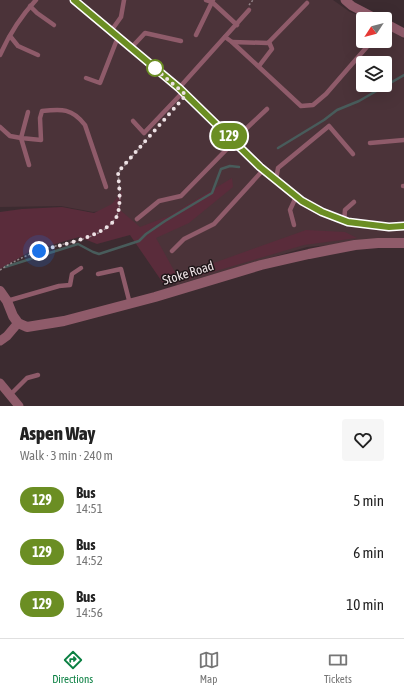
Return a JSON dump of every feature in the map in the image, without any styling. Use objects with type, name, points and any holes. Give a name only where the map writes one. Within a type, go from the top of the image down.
[{"type":"street","points":[[345,0],[352,6],[364,12]]},
{"type":"street","points":[[392,27],[404,33]]},
{"type":"street","name":"Stoke Road","points":[[18,323],[27,327],[64,321],[130,304],[260,265],[355,244],[404,243]]},
{"type":"street","points":[[0,291],[18,323],[7,336],[0,341]]},
{"type":"street","points":[[0,382],[19,406]]},
{"type":"lane","points":[[28,0],[33,3],[37,13],[54,25]]},
{"type":"lane","points":[[74,0],[181,90],[264,169],[302,201],[322,212],[344,221],[389,227],[404,226]]},
{"type":"lane","points":[[111,31],[121,17],[124,0]]},
{"type":"lane","points":[[206,0],[212,1],[236,25]]},
{"type":"lane","points":[[196,35],[212,1]]},
{"type":"lane","points":[[0,54],[10,36],[33,3]]},
{"type":"lane","points":[[232,42],[269,42],[307,3]]},
{"type":"lane","points":[[133,121],[144,133],[249,10]]},
{"type":"lane","points":[[131,48],[145,33],[181,42]]},
{"type":"lane","points":[[10,36],[18,46],[38,55]]},
{"type":"lane","points":[[225,37],[301,106],[313,105],[326,94],[366,48]]},
{"type":"lane","points":[[86,78],[100,83],[116,42],[119,38]]},
{"type":"lane","points":[[258,66],[272,49],[269,42]]},
{"type":"lane","points":[[0,128],[10,136],[42,140],[40,118],[42,111],[63,109],[73,114],[85,125],[106,187]]},
{"type":"lane","points":[[137,219],[160,201],[181,196],[234,140],[267,109]]},
{"type":"lane","points":[[28,112],[22,138],[29,165]]},
{"type":"lane","points":[[276,180],[278,168],[329,126],[353,154]]},
{"type":"lane","points":[[370,143],[404,140]]},
{"type":"lane","points":[[172,251],[184,239],[214,224],[264,169]]},
{"type":"lane","points":[[294,225],[290,210],[296,196]]},
{"type":"lane","points":[[344,221],[345,210],[354,202]]},
{"type":"lane","points":[[7,301],[59,286],[70,285],[72,274],[81,268]]},
{"type":"lane","points":[[98,274],[121,269],[130,304]]},
{"type":"lane","points":[[10,395],[27,378],[38,374]]},
{"type":"path","points":[[0,270],[39,251],[89,237],[110,224],[118,214],[118,172],[151,135]]},
{"type":"shaded area","points":[[0,0],[333,0],[350,12],[356,14],[356,48],[392,48],[392,31],[404,39],[404,242],[353,243],[307,247],[177,285],[129,222],[109,210],[93,212],[61,206],[0,207]]},
{"type":"shaded area","points":[[232,178],[233,187],[189,223],[156,238],[176,274],[194,270],[306,230],[345,232],[357,238],[304,245],[165,286],[130,235],[97,244],[79,237],[31,251],[0,269],[0,212],[22,209],[62,207],[94,213],[112,204],[122,191],[120,210],[140,227],[169,216]]},
{"type":"waterway","points":[[278,148],[324,120],[337,110],[359,101],[404,75]]},
{"type":"waterway","points":[[5,267],[78,244],[99,254],[139,241],[146,234],[165,221],[212,193],[221,169],[230,166],[239,167]]},
{"type":"bus line","name":"129","points":[[74,0],[179,88],[260,167],[302,201],[322,212],[348,222],[389,227],[404,226]]},
{"type":"route","points":[[39,251],[89,237],[110,224],[118,214],[118,172],[186,95],[153,67],[155,68]]}]
